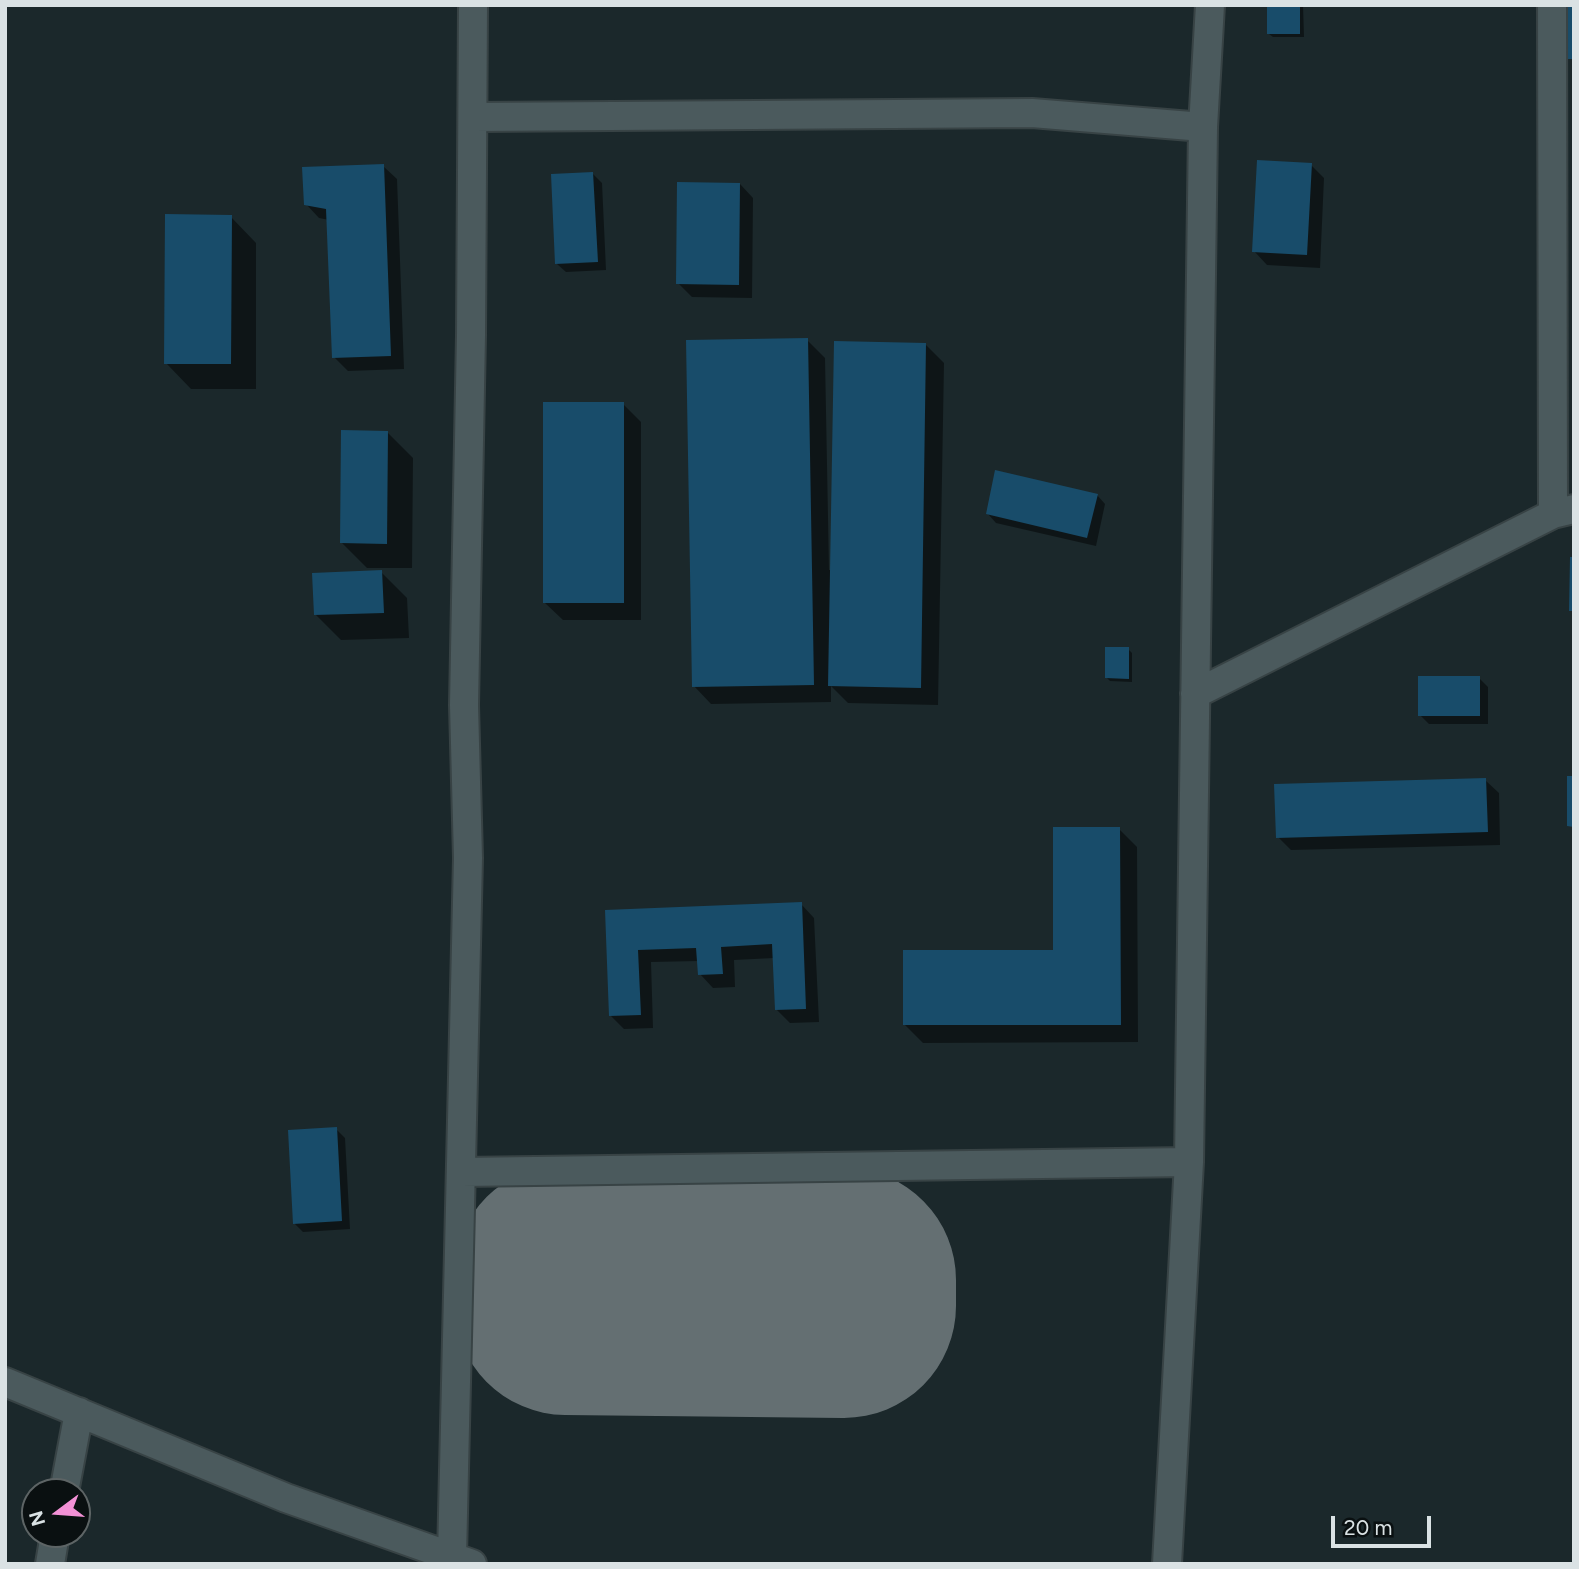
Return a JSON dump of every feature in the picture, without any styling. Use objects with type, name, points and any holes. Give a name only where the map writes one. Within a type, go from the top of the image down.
[{"type":"street","points":[[5,1382],[286,1498],[462,1560],[462,1172],[468,858],[464,705],[474,117],[473,5]]},
{"type":"street","points":[[1167,1564],[1189,1162],[1203,127],[1210,5]]},
{"type":"street","points":[[1195,694],[1563,511],[1552,5]]},
{"type":"street","points":[[474,117],[1032,113],[1203,127]]},
{"type":"street","points":[[462,1172],[1189,1162]]},
{"type":"street","points":[[67,1478],[79,1412]]},
{"type":"building","points":[[1267,5],[1300,5],[1300,34],[1267,34]]},
{"type":"building","points":[[1568,5],[1574,5],[1574,59],[1567,59]]},
{"type":"building","points":[[1257,160],[1312,163],[1307,255],[1252,252]]},
{"type":"building","points":[[384,164],[391,356],[332,358],[326,209],[304,205],[302,167]]},
{"type":"building","points":[[593,172],[598,262],[555,264],[551,174]]},
{"type":"building","points":[[677,182],[740,183],[739,285],[676,284]]},
{"type":"building","points":[[165,214],[232,215],[231,364],[164,364]]},
{"type":"building","points":[[808,338],[814,685],[692,687],[686,340]]},
{"type":"building","points":[[834,341],[926,343],[921,688],[828,686]]},
{"type":"building","points":[[543,402],[624,402],[624,603],[543,603]]},
{"type":"building","points":[[341,430],[388,431],[387,544],[340,543]]},
{"type":"building","points":[[995,470],[1098,494],[1087,538],[986,514]]},
{"type":"building","points":[[1570,557],[1574,557],[1574,611],[1569,611]]},
{"type":"building","points":[[382,570],[384,613],[314,615],[312,573]]},
{"type":"building","points":[[1105,647],[1129,647],[1129,679],[1105,678]]},
{"type":"building","points":[[1418,676],[1480,676],[1480,716],[1418,716]]},
{"type":"building","points":[[1567,776],[1574,776],[1574,827],[1567,826]]},
{"type":"building","points":[[1486,778],[1488,832],[1276,838],[1274,784]]},
{"type":"building","points":[[1053,827],[1120,827],[1121,1025],[903,1025],[903,950],[1053,950]]},
{"type":"building","points":[[802,902],[806,1009],[775,1010],[772,944],[721,947],[723,974],[698,975],[696,948],[638,950],[641,1015],[609,1016],[605,910]]},
{"type":"building","points":[[337,1127],[342,1221],[293,1224],[288,1130]]},
{"type":"runway","points":[[566,1276],[844,1280],[844,1306],[566,1303],[566,1276]]}]
